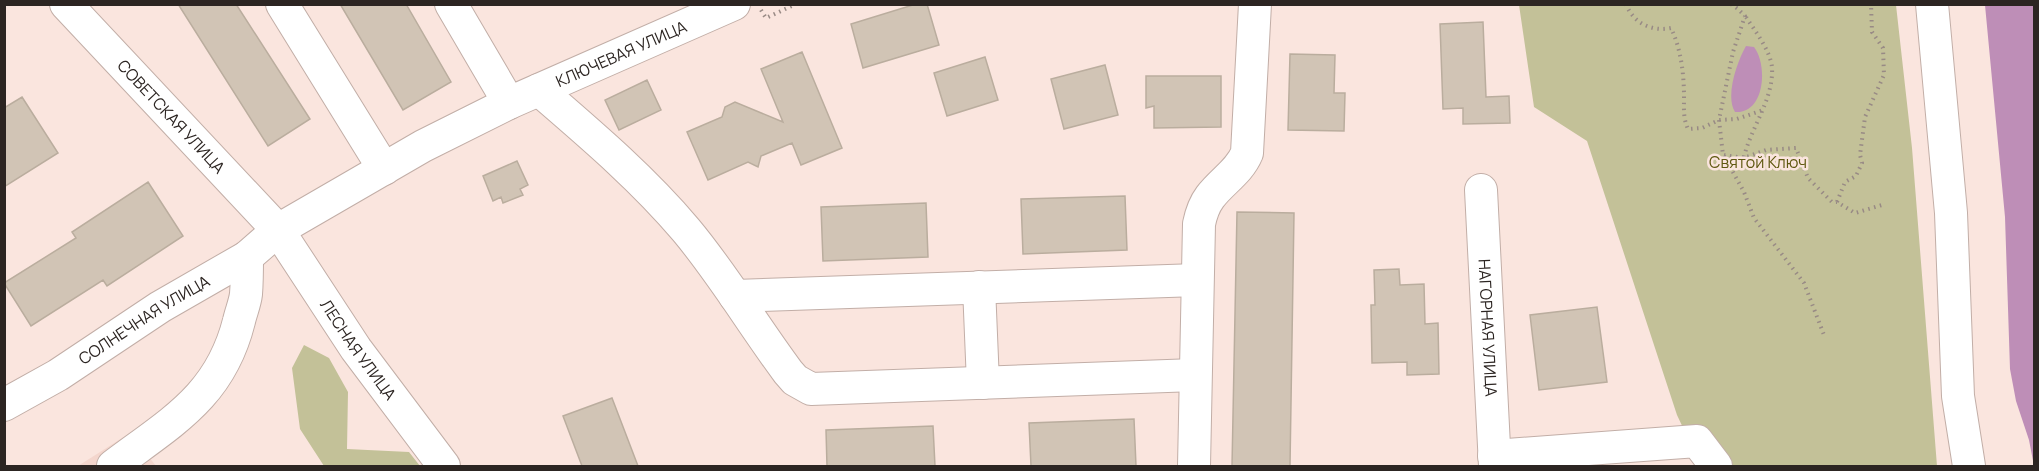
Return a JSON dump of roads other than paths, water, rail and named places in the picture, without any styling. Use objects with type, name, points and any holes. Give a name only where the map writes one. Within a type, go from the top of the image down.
[{"type":"street","name":"СОВЕТСКАЯ УЛИЦА","points":[[66,4],[278,230]]},
{"type":"street","points":[[282,4],[384,169]]},
{"type":"street","points":[[451,4],[509,103]]},
{"type":"street","name":"КЛЮЧЕВАЯ УЛИЦА","points":[[384,169],[458,127],[734,4]]},
{"type":"street","points":[[1194,466],[1198,224],[1209,197],[1243,163],[1247,153],[1255,4]]},
{"type":"street","points":[[1932,4],[1951,213],[1958,396],[1969,466]]},
{"type":"street","points":[[539,90],[608,151],[656,198],[705,254],[788,372],[795,380],[811,389],[1196,375]]},
{"type":"street","name":"СОЛНЕЧНАЯ УЛИЦА","points":[[4,405],[58,375],[160,307],[247,257],[278,230],[384,169]]},
{"type":"street","name":"НАГОРНАЯ УЛИЦА","points":[[1481,190],[1494,461]]},
{"type":"street","name":"ЛЕСНАЯ УЛИЦА","points":[[278,230],[356,349],[444,466]]},
{"type":"street","points":[[112,466],[182,414],[204,394],[219,373],[234,343],[246,295],[247,257]]},
{"type":"street","points":[[735,296],[1197,280]]},
{"type":"street","points":[[979,288],[983,383]]},
{"type":"street","points":[[1494,461],[1697,441],[1716,466]]},
{"type":"park label","name":"Святой Ключ","points":[[1758,162]]}]
